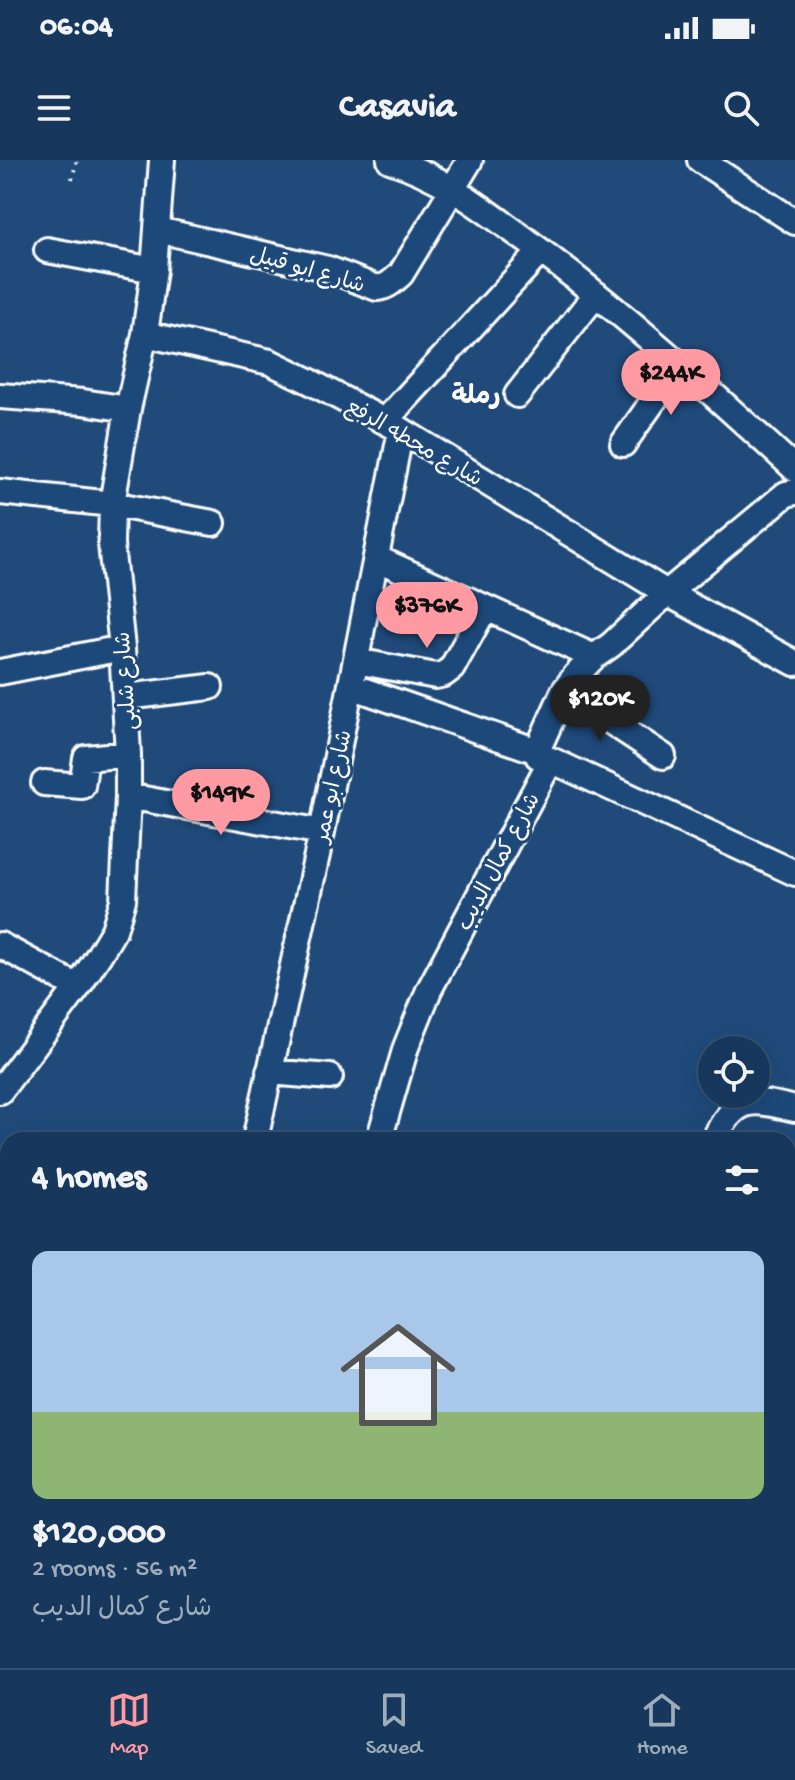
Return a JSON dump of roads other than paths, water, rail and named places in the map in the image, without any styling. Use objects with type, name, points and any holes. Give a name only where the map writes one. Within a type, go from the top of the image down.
[{"type":"street","name":"شارع شلبى","points":[[3,1081],[78,987],[114,930],[123,900],[128,754],[126,697],[111,544],[112,504],[145,334],[158,230],[162,160]]},
{"type":"street","points":[[390,160],[415,168],[455,188],[541,251],[680,363],[795,469]]},
{"type":"street","name":"شارع ابو قبيل","points":[[158,230],[328,269],[377,288],[384,287],[401,274],[470,160]]},
{"type":"street","points":[[700,160],[795,222]]},
{"type":"street","points":[[47,250],[154,270]]},
{"type":"street","points":[[393,426],[541,251]]},
{"type":"street","points":[[517,395],[596,294]]},
{"type":"street","name":"شارع محطه الرفع","points":[[145,334],[270,362],[393,426],[667,593],[795,663]]},
{"type":"street","points":[[623,444],[680,363]]},
{"type":"street","points":[[0,396],[83,402],[128,409]]},
{"type":"street","name":"شارع ابو عمر","points":[[257,1132],[322,832],[376,558],[393,426]]},
{"type":"street","points":[[0,492],[112,504],[213,523]]},
{"type":"street","name":"شارع كمال الديب","points":[[381,1132],[406,1047],[429,990],[544,755],[564,691],[594,657],[667,593],[790,493]]},
{"type":"street","points":[[376,558],[594,657]]},
{"type":"street","points":[[356,661],[436,676],[444,674],[452,668],[485,608]]},
{"type":"street","points":[[0,672],[122,648]]},
{"type":"street","points":[[351,686],[544,755],[795,873]]},
{"type":"street","points":[[126,697],[210,687]]},
{"type":"street","points":[[564,691],[663,756]]},
{"type":"street","points":[[44,783],[82,786],[86,758],[128,754]]},
{"type":"street","points":[[128,796],[322,832]]},
{"type":"street","points":[[0,945],[78,987]]},
{"type":"street","points":[[269,1072],[330,1077]]},
{"type":"street","points":[[718,1132],[723,1121],[746,1103],[763,1102],[795,1109]]},
{"type":"district","name":"رملة","points":[[476,394]]}]
